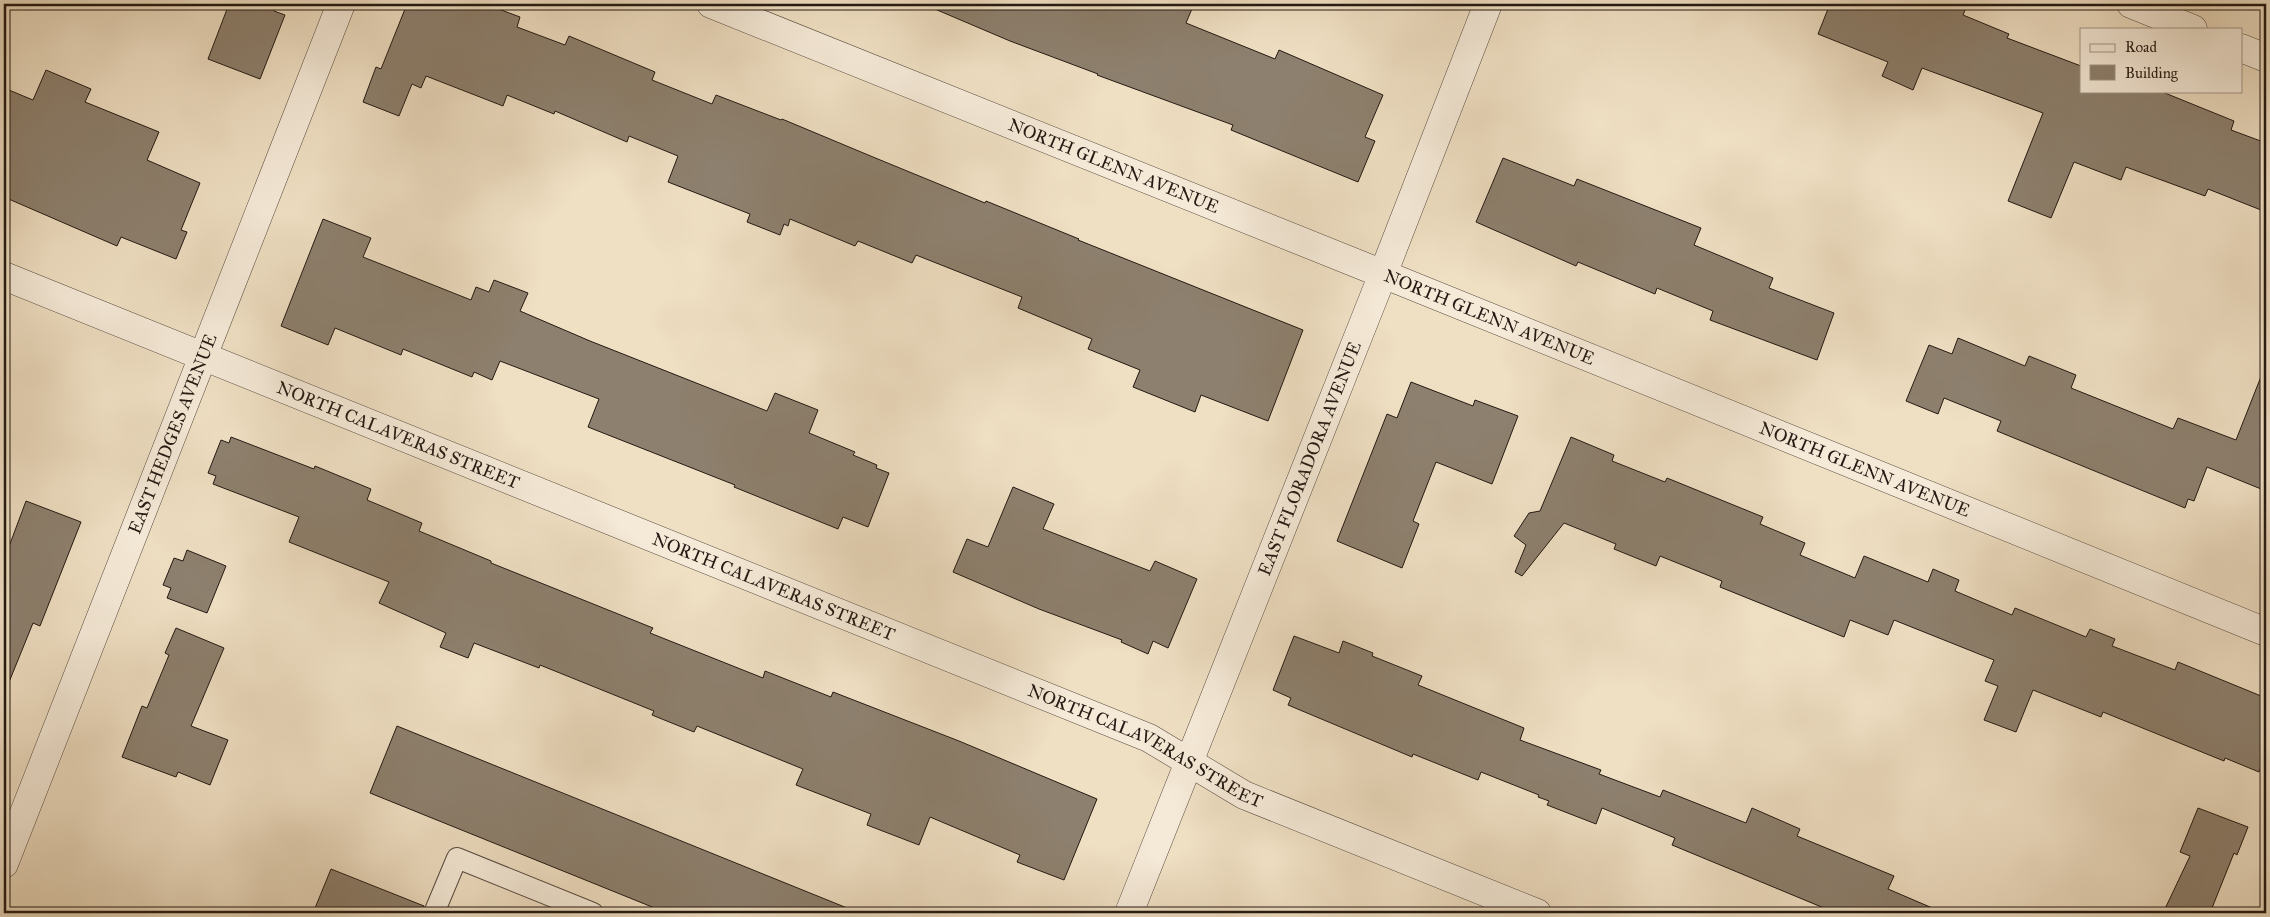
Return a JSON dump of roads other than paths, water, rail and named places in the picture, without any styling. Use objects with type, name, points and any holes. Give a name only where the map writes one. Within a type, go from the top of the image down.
[{"type":"street","name":"EAST HEDGES AVENUE","points":[[4,864],[341,4]]},
{"type":"street","name":"NORTH GLENN AVENUE","points":[[711,4],[2266,632]]},
{"type":"street","name":"EAST FLORADORA AVENUE","points":[[1129,913],[1383,274],[1488,4]]},
{"type":"street","points":[[2131,4],[2191,28]]},
{"type":"street","points":[[2242,48],[2266,58]]},
{"type":"street","name":"NORTH CALAVERAS STREET","points":[[4,276],[1149,738],[1244,794],[1537,913]]},
{"type":"lane","points":[[434,913],[457,858],[593,913]]}]
